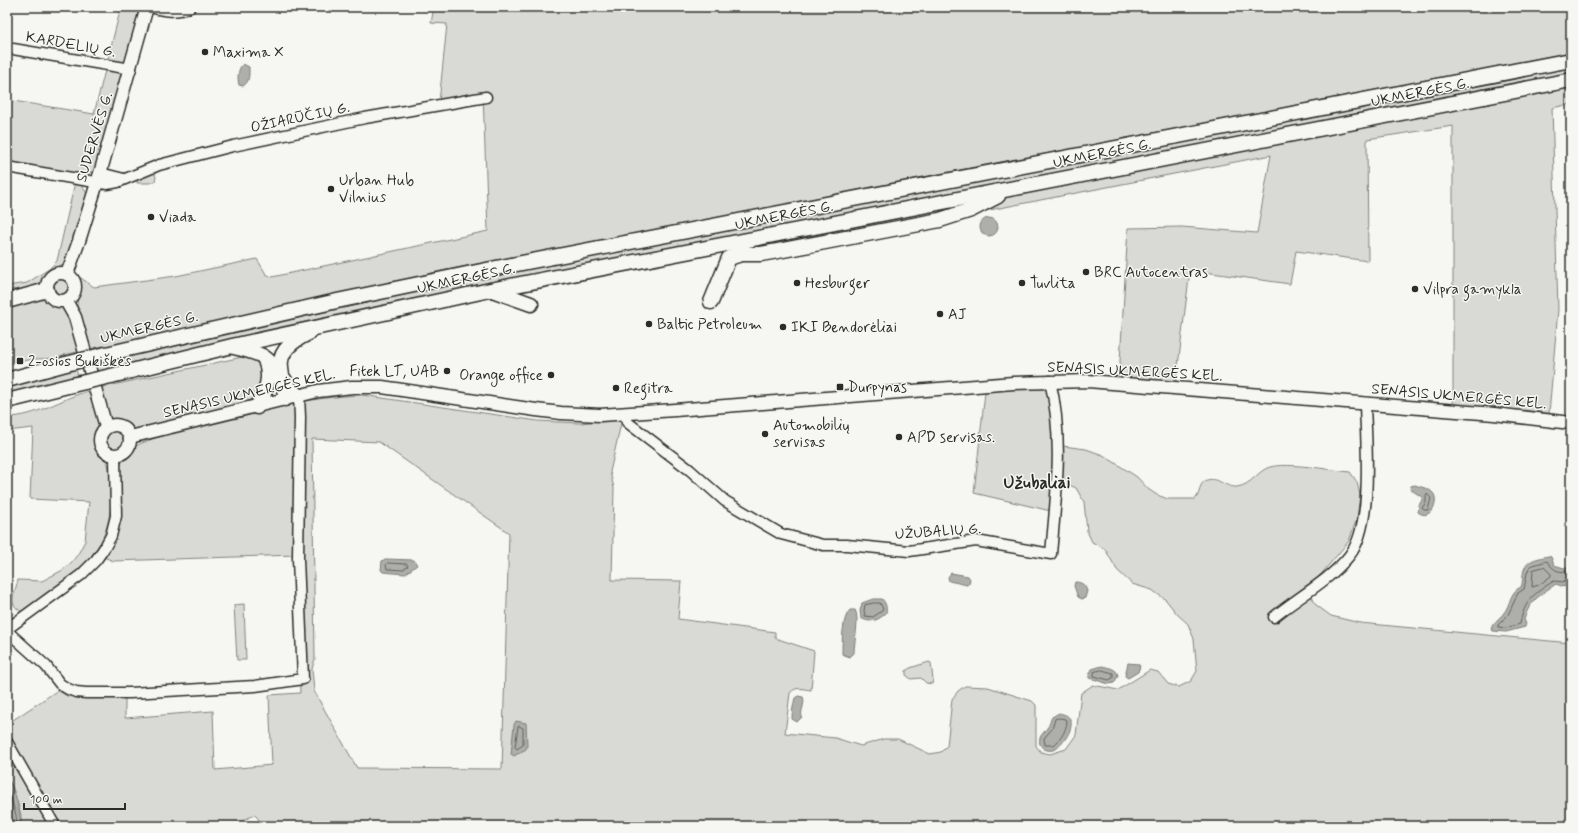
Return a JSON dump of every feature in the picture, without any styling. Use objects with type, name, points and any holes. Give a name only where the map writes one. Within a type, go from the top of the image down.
[{"type":"highway","name":"UKMERGĖS G.","points":[[7,380],[106,354],[337,301],[496,268],[1571,60]]},
{"type":"highway","name":"UKMERGĖS G.","points":[[7,401],[232,346],[490,290],[1571,80]]},
{"type":"highway","points":[[711,302],[729,258],[736,255],[761,254],[940,220],[971,210],[997,196],[1028,191],[1042,182]]},
{"type":"highway","points":[[7,301],[47,290]]},
{"type":"highway","points":[[490,290],[532,304]]},
{"type":"highway","points":[[285,399],[284,380],[280,366],[285,351],[297,339],[325,325]]},
{"type":"highway","points":[[232,346],[264,356],[271,362],[276,369],[285,399]]},
{"type":"highway","points":[[257,407],[264,396],[268,384],[269,374],[264,356]]},
{"type":"highway","points":[[284,380],[291,390],[299,396]]},
{"type":"main road","name":"SUDERVĖS G.","points":[[67,274],[75,255],[99,178],[149,7]]},
{"type":"main road","points":[[58,273],[67,274],[74,280],[75,285],[73,294],[66,301],[62,302],[54,300],[48,294],[47,290],[47,285],[51,277],[58,273]]},
{"type":"main road","points":[[66,301],[75,317],[106,427]]},
{"type":"main road","name":"SENASIS UKMERGĖS KEL.","points":[[130,437],[285,399],[337,388],[365,386],[391,388],[561,413],[600,415],[1050,381],[1125,383],[1502,415],[1571,423]]},
{"type":"main road","points":[[110,425],[120,425],[128,432],[130,437],[128,447],[120,454],[115,455],[107,453],[101,447],[101,434],[106,427],[110,425]]},
{"type":"street","points":[[149,7],[178,11],[190,7]]},
{"type":"street","name":"KARDELIŲ G.","points":[[7,48],[131,69]]},
{"type":"street","name":"OŽIARŪČIŲ G.","points":[[7,167],[99,178],[107,184],[118,182],[159,165],[233,146],[365,118],[486,97]]},
{"type":"street","name":"UŽUBALIŲ G.","points":[[626,414],[627,422],[690,470],[725,501],[781,534],[822,545],[869,547],[898,551],[908,551],[976,541],[1051,554],[1059,464],[1055,410],[1050,381]]},
{"type":"street","points":[[115,455],[116,516],[111,536],[105,547],[96,560],[81,574],[7,630],[46,666],[60,684],[76,692],[86,694],[255,686],[303,679],[298,559],[299,396]]},
{"type":"street","points":[[1274,617],[1330,575],[1349,556],[1360,537],[1365,510],[1365,404]]},
{"type":"street","points":[[7,742],[55,826]]},
{"type":"shaded area","points":[[121,7],[140,7],[122,83],[95,170],[87,174],[76,175],[7,164],[7,100],[94,114]]},
{"type":"shaded area","points":[[434,7],[1571,7],[1571,52],[446,270],[234,317],[104,348],[103,346],[88,349],[77,305],[79,289],[78,276],[94,287],[176,276],[257,259],[266,274],[272,277],[488,231],[483,94],[439,102],[447,24],[431,23]]},
{"type":"shaded area","points":[[1571,65],[1571,74],[110,371],[109,369],[94,372],[92,365],[107,360],[583,255]]},
{"type":"shaded area","points":[[1571,87],[1571,104],[1552,108],[1558,309],[1549,414],[1453,406],[1453,126],[1367,139],[1368,261],[1296,251],[1290,284],[1190,270],[1176,382],[1119,378],[1128,228],[1182,227],[1257,233],[1271,155],[969,214],[991,201],[1006,197]]},
{"type":"shaded area","points":[[154,172],[156,177],[155,181],[150,183],[137,183],[137,178]]},
{"type":"shaded area","points":[[75,182],[85,190],[87,194],[65,263],[57,267],[37,285],[23,289],[7,290],[7,286],[27,283],[49,269],[57,261]]},
{"type":"shaded area","points":[[61,276],[69,279],[72,287],[69,295],[61,298],[53,295],[50,287],[53,279]]},
{"type":"shaded area","points":[[41,298],[59,305],[67,312],[81,351],[64,355],[65,358],[34,359],[7,364],[7,305]]},
{"type":"shaded area","points":[[242,357],[255,361],[264,370],[258,396],[252,400],[143,431],[137,431],[124,423],[113,419],[108,416],[104,409],[99,388]]},
{"type":"shaded area","points":[[68,369],[68,371],[76,369],[78,376],[7,395],[7,386]]},
{"type":"shaded area","points":[[1055,386],[1063,446],[1086,449],[1103,455],[1137,477],[1148,489],[1157,495],[1168,499],[1195,499],[1201,485],[1205,481],[1209,480],[1217,481],[1233,487],[1242,486],[1270,467],[1287,465],[1350,472],[1357,482],[1360,495],[1357,518],[1349,541],[1312,585],[1311,595],[1316,605],[1331,616],[1360,623],[1571,643],[1571,826],[264,826],[255,815],[229,826],[59,826],[7,734],[7,713],[10,722],[58,690],[67,696],[75,697],[125,697],[125,718],[213,711],[215,770],[272,765],[269,695],[300,693],[296,555],[113,561],[104,557],[119,524],[121,505],[119,471],[124,458],[134,447],[164,435],[280,406],[341,396],[362,395],[538,421],[580,423],[622,419],[610,472],[614,488],[612,580],[681,581],[678,619],[775,632],[775,638],[814,651],[811,690],[795,689],[790,693],[785,733],[835,738],[861,746],[884,739],[898,739],[930,754],[941,752],[947,746],[952,699],[958,691],[965,686],[988,687],[1032,701],[1036,705],[1036,746],[1041,752],[1050,754],[1066,749],[1076,735],[1081,693],[1093,685],[1118,690],[1150,670],[1158,672],[1168,684],[1179,687],[1191,681],[1197,671],[1194,639],[1188,624],[1177,614],[1166,600],[1152,590],[1132,584],[1117,570],[1105,549],[1092,542],[1087,531],[1084,502],[1076,488],[1061,481],[1051,511],[974,493],[985,392]],"holes":[[[312,439],[379,442],[509,533],[502,769],[357,768],[314,691],[312,669],[315,659]]]},
{"type":"shaded area","points":[[89,391],[99,422],[97,443],[107,461],[109,468],[111,496],[109,519],[102,538],[93,555],[63,583],[23,612],[15,606],[13,602],[18,580],[42,581],[61,571],[71,563],[85,541],[89,502],[30,499],[33,428],[7,431],[7,417],[39,411]]},
{"type":"shaded area","points":[[115,429],[122,432],[125,439],[122,446],[115,449],[108,446],[105,439],[108,432]]},
{"type":"shaded area","points":[[244,604],[246,660],[237,660],[234,605]]},
{"type":"shaded area","points":[[929,662],[931,663],[932,684],[926,683],[921,678],[911,679],[906,675],[906,671],[910,668]]},
{"type":"shaded area","points":[[7,754],[49,826],[21,826],[21,815],[12,786],[7,778]]},
{"type":"water","points":[[243,64],[249,67],[249,78],[243,86],[239,85],[238,76],[240,68]]},
{"type":"water","points":[[989,218],[995,221],[998,227],[995,233],[989,236],[983,233],[980,227],[983,221]]},
{"type":"water","points":[[1415,485],[1429,490],[1435,497],[1433,509],[1426,514],[1418,512],[1422,497],[1410,489],[1411,486]]},
{"type":"water","points":[[1548,556],[1551,557],[1554,565],[1564,568],[1571,567],[1571,579],[1564,587],[1556,584],[1532,603],[1524,620],[1526,623],[1525,627],[1506,632],[1493,631],[1491,629],[1493,624],[1506,610],[1514,592],[1521,587],[1524,570],[1528,563]]},
{"type":"water","points":[[385,559],[414,560],[417,565],[405,574],[383,572],[381,570],[382,561]]},
{"type":"water","points":[[951,573],[968,576],[970,579],[969,583],[967,585],[949,581],[948,577]]},
{"type":"water","points":[[1075,582],[1083,584],[1085,587],[1087,591],[1085,598],[1082,599],[1078,597],[1074,586]]},
{"type":"water","points":[[873,599],[882,599],[886,606],[886,613],[880,618],[871,621],[864,620],[861,618],[860,611],[862,603]]},
{"type":"water","points":[[850,610],[855,610],[857,618],[854,653],[850,657],[842,654],[842,637],[845,618]]},
{"type":"water","points":[[1128,663],[1138,664],[1140,666],[1138,672],[1128,678],[1125,676]]},
{"type":"water","points":[[1102,666],[1116,671],[1118,676],[1114,683],[1109,684],[1089,678],[1092,669]]},
{"type":"water","points":[[798,696],[803,697],[804,702],[802,717],[797,722],[792,719],[792,716],[795,698]]},
{"type":"water","points":[[1059,713],[1070,719],[1070,731],[1065,740],[1056,749],[1044,749],[1039,742],[1041,735],[1048,727],[1052,717]]},
{"type":"water","points":[[516,721],[526,723],[527,746],[526,749],[514,756],[511,754],[514,725]]},
{"type":"water","points":[[7,778],[17,801],[21,826],[7,826]]},
{"type":"place","name":"Maxima X","points":[[205,52]]},
{"type":"place","name":"Urban Hub Vilnius","points":[[331,189]]},
{"type":"place","name":"Viada","points":[[151,217]]},
{"type":"place","name":"BRC Autocentras","points":[[1086,272]]},
{"type":"place","name":"Hesburger","points":[[797,283]]},
{"type":"place","name":"Tuvlita","points":[[1022,283]]},
{"type":"place","name":"Vilpra gamykla","points":[[1415,289]]},
{"type":"place","name":"AJ","points":[[940,314]]},
{"type":"place","name":"Baltic Petroleum","points":[[649,324]]},
{"type":"place","name":"IKI Bendorėliai","points":[[783,327]]},
{"type":"place","name":"2-osios Bukiškės","points":[[20,361]]},
{"type":"place","name":"Fitek LT, UAB","points":[[447,371]]},
{"type":"place","name":"Orange office","points":[[551,375]]},
{"type":"place","name":"Durpynas","points":[[840,387]]},
{"type":"place","name":"Regitra","points":[[616,388]]},
{"type":"place","name":"Automobilių servisas","points":[[765,434]]},
{"type":"place","name":"APD servisas.","points":[[899,437]]},
{"type":"district","name":"Užubaliai","points":[[1037,482]]}]
